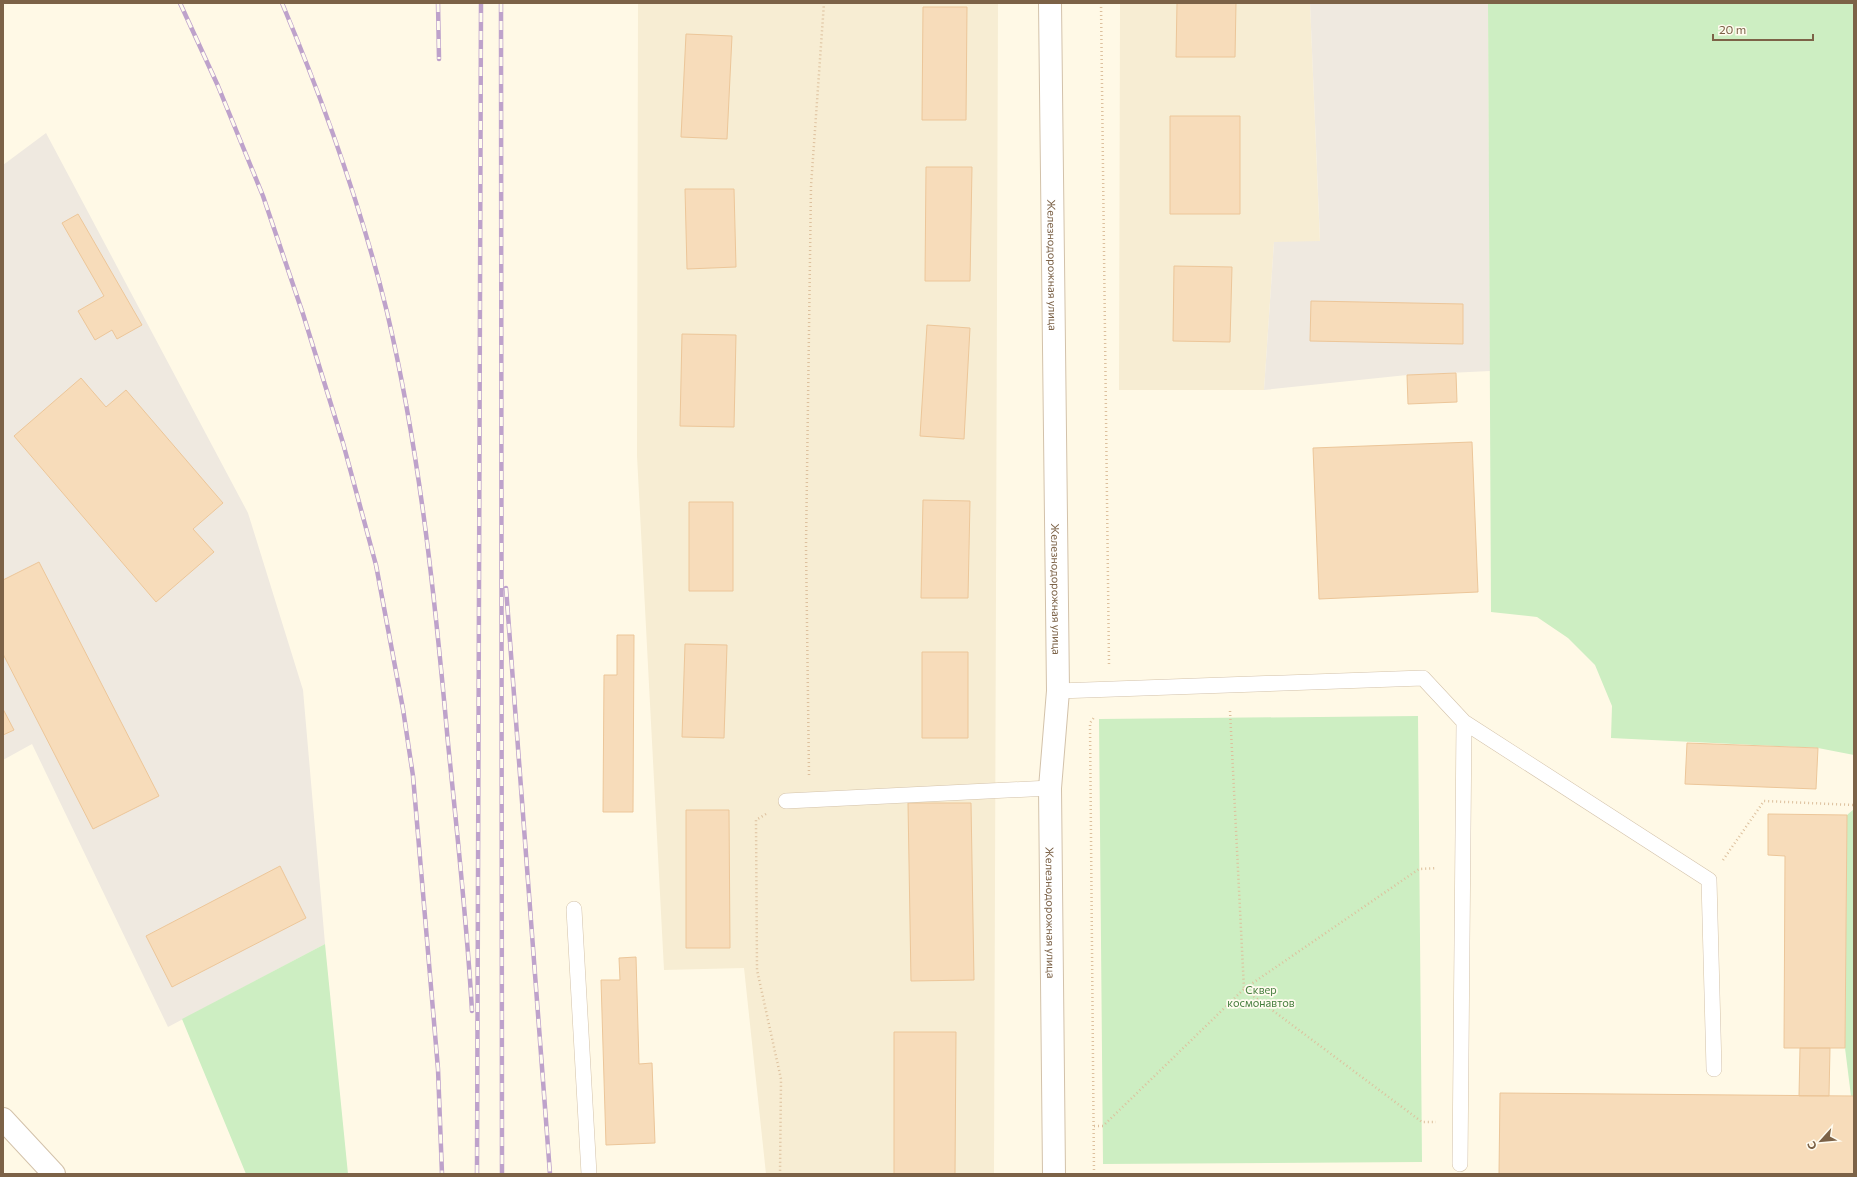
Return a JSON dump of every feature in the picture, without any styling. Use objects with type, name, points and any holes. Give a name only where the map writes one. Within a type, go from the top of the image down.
[{"type":"street","name":"Железнодорожная улица","points":[[1050,3],[1058,691],[1050,788],[1054,1174]]},
{"type":"street","points":[[3,1119],[54,1174]]},
{"type":"lane","points":[[1058,691],[1423,678],[1464,722],[1709,880],[1714,1069]]},
{"type":"lane","points":[[1460,1164],[1464,722]]},
{"type":"lane","points":[[786,801],[1050,788]]},
{"type":"lane","points":[[574,909],[589,1174]]},
{"type":"path","points":[[780,1174],[781,1079],[757,970],[756,820],[809,787],[806,546],[811,186],[824,3]]},
{"type":"path","points":[[1094,1174],[1090,724],[1109,689],[1101,3]]},
{"type":"path","points":[[1229,684],[1244,989]]},
{"type":"path","points":[[1709,880],[1764,801],[1854,805]]},
{"type":"path","points":[[1094,1126],[1103,1126],[1244,989],[1419,869],[1462,868]]},
{"type":"path","points":[[1244,989],[1422,1122],[1460,1123]]},
{"type":"shaded area","points":[[638,3],[998,3],[994,1174],[766,1174],[744,968],[664,970],[637,456]]},
{"type":"shaded area","points":[[1120,3],[1310,3],[1320,242],[1274,242],[1264,390],[1119,390]]},
{"type":"shaded area","points":[[1310,3],[1488,3],[1490,371],[1407,375],[1264,390],[1274,242],[1320,241]]},
{"type":"shaded area","points":[[46,133],[248,513],[303,690],[325,944],[168,1027],[32,744],[3,760],[3,165]]},
{"type":"green space","points":[[1488,3],[1854,3],[1854,755],[1818,748],[1611,738],[1612,706],[1595,665],[1568,638],[1537,617],[1491,612]]},
{"type":"green space","name":"Сквер космонавтов","points":[[1418,716],[1422,1162],[1103,1164],[1099,719]]},
{"type":"green space","points":[[1854,809],[1854,1096],[1851,1096],[1845,1048],[1847,815]]},
{"type":"green space","points":[[325,944],[348,1174],[246,1174],[182,1019]]},
{"type":"building","points":[[1177,3],[1236,3],[1235,57],[1176,57]]},
{"type":"building","points":[[923,7],[967,7],[966,120],[922,120]]},
{"type":"building","points":[[686,34],[732,36],[727,139],[681,137]]},
{"type":"building","points":[[1170,116],[1240,116],[1240,214],[1170,214]]},
{"type":"building","points":[[926,167],[972,167],[970,281],[925,281]]},
{"type":"building","points":[[685,189],[734,189],[736,267],[687,269]]},
{"type":"building","points":[[78,214],[142,325],[117,339],[112,330],[95,340],[78,311],[104,296],[62,223]]},
{"type":"building","points":[[1174,266],[1232,267],[1230,342],[1173,341]]},
{"type":"building","points":[[1311,301],[1463,304],[1463,344],[1310,341]]},
{"type":"building","points":[[927,325],[970,328],[964,439],[920,436]]},
{"type":"building","points":[[682,334],[736,335],[734,427],[680,426]]},
{"type":"building","points":[[1456,373],[1457,402],[1408,404],[1407,375]]},
{"type":"building","points":[[81,378],[106,407],[126,390],[223,503],[193,529],[214,552],[156,602],[14,436]]},
{"type":"building","points":[[1472,442],[1478,592],[1319,599],[1313,448]]},
{"type":"building","points":[[923,500],[970,501],[968,598],[921,598]]},
{"type":"building","points":[[689,502],[733,502],[733,591],[689,591]]},
{"type":"building","points":[[39,562],[159,796],[93,829],[3,654],[3,580]]},
{"type":"building","points":[[617,635],[634,635],[633,812],[603,812],[604,675],[617,675]]},
{"type":"building","points":[[685,644],[727,645],[724,738],[682,737]]},
{"type":"building","points":[[922,652],[968,652],[968,738],[922,738]]},
{"type":"building","points":[[3,709],[14,730],[3,735]]},
{"type":"building","points":[[1687,743],[1818,748],[1816,789],[1685,784]]},
{"type":"building","points":[[908,803],[971,803],[974,980],[911,981]]},
{"type":"building","points":[[686,810],[729,810],[730,948],[686,948]]},
{"type":"building","points":[[1768,814],[1847,815],[1845,1048],[1784,1048],[1785,856],[1768,855]]},
{"type":"building","points":[[280,866],[306,918],[172,987],[146,936]]},
{"type":"building","points":[[636,957],[639,1064],[652,1063],[655,1143],[606,1145],[601,980],[620,980],[619,958]]},
{"type":"building","points":[[894,1032],[956,1032],[955,1174],[894,1174]]},
{"type":"building","points":[[1800,1048],[1830,1048],[1829,1096],[1799,1096]]},
{"type":"building","points":[[1500,1093],[1854,1096],[1854,1174],[1499,1174]]},
{"type":"railway","points":[[180,3],[218,86],[263,196],[303,314],[343,443],[376,565],[403,709],[413,776],[438,1069],[442,1174]]},
{"type":"railway","points":[[282,3],[327,117],[366,233],[387,312],[409,418],[425,526],[438,634],[465,911],[472,1011]]},
{"type":"railway","points":[[438,3],[439,59]]},
{"type":"railway","points":[[477,1174],[481,3]]},
{"type":"railway","points":[[501,3],[502,1174]]},
{"type":"railway","points":[[506,588],[550,1174]]}]
